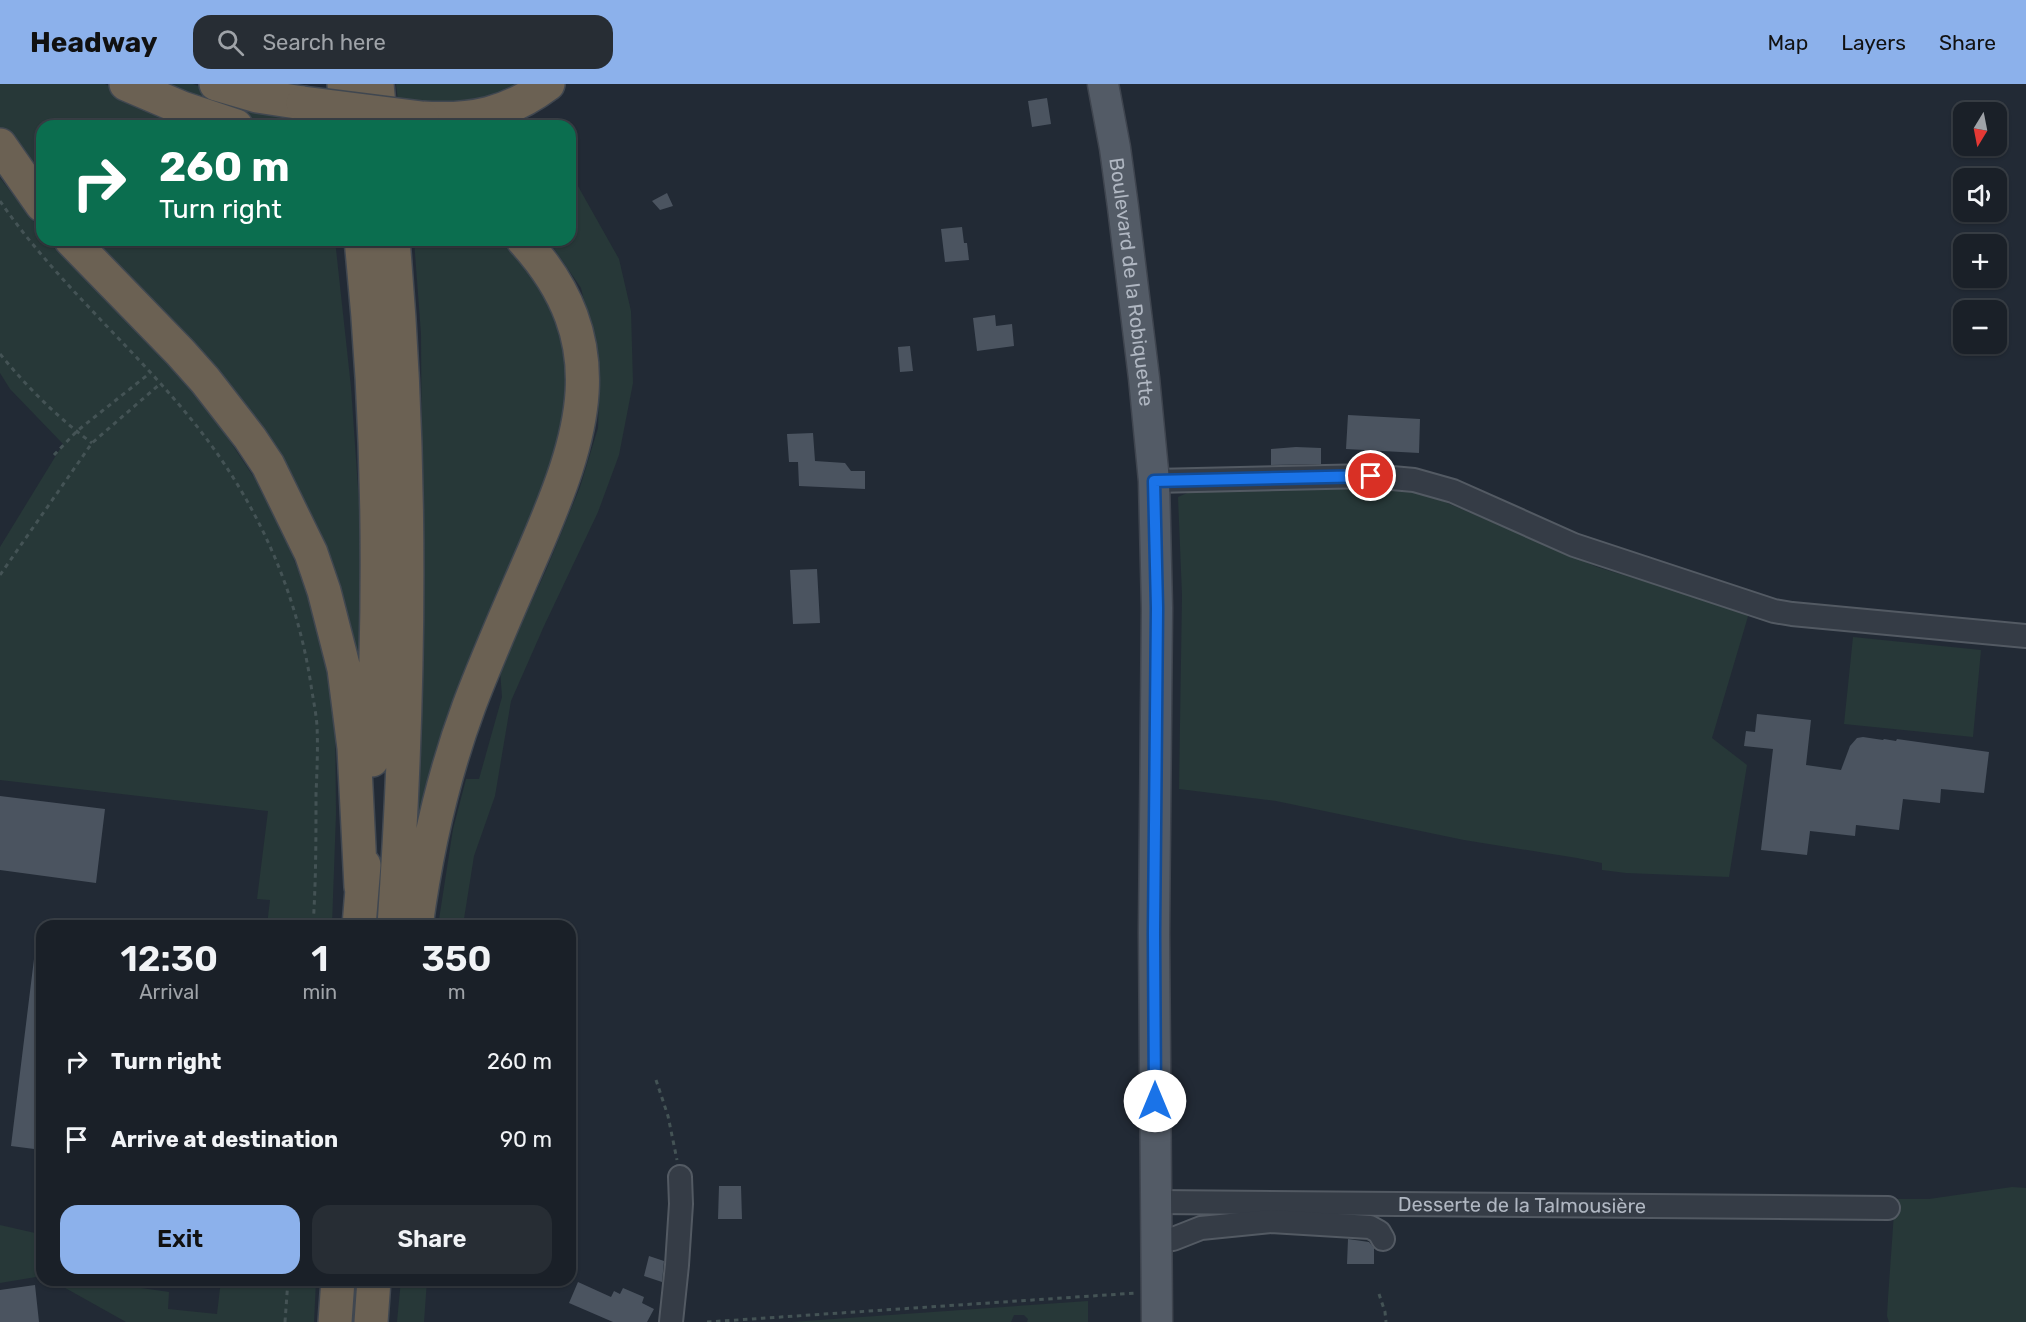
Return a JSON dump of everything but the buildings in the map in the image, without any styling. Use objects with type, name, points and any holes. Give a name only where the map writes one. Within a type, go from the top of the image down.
[{"type":"highway","points":[[126,84],[172,104],[219,120]]},
{"type":"highway","points":[[216,84],[257,96],[450,120],[495,112],[528,99],[549,84]]},
{"type":"highway","points":[[331,84],[335,120]]},
{"type":"highway","points":[[344,84],[347,120]]},
{"type":"highway","points":[[377,87],[380,120]]},
{"type":"highway","points":[[0,145],[36,196]]},
{"type":"highway","points":[[77,246],[205,380],[250,438],[268,465],[306,543],[324,591],[344,669],[354,748],[361,887]]},
{"type":"highway","points":[[349,246],[375,460]]},
{"type":"highway","points":[[359,920],[374,731],[377,605],[375,460],[361,246]]},
{"type":"highway","points":[[393,246],[403,379],[407,595],[401,803],[394,920]]},
{"type":"highway","points":[[417,920],[432,838],[468,708],[566,472],[573,451],[580,410],[583,373],[581,352],[573,320],[568,304],[548,269],[529,246]]},
{"type":"highway","points":[[335,1322],[338,1286]]},
{"type":"highway","points":[[371,1322],[374,1286]]},
{"type":"main road","name":"Boulevard de la Robiquette","points":[[1103,84],[1124,207],[1154,481],[1157,608],[1154,922],[1157,1322]]},
{"type":"street","points":[[1154,481],[1371,476],[1414,480],[1453,491],[1574,545],[1774,610],[1792,614],[2026,636]]},
{"type":"street","points":[[670,1322],[677,1265],[681,1204],[680,1177]]},
{"type":"street","name":"Desserte de la Talmousière","points":[[1156,1202],[1888,1208]]},
{"type":"street","points":[[1156,1240],[1173,1239],[1201,1228],[1271,1221],[1370,1227],[1379,1232],[1383,1239]]},
{"type":"path","points":[[0,201],[46,261],[191,419],[228,467],[265,533],[285,580],[300,628],[317,725],[314,920]]},
{"type":"path","points":[[0,354],[30,390],[92,443]]},
{"type":"path","points":[[54,455],[77,431],[150,374]]},
{"type":"path","points":[[0,575],[92,443],[160,384]]},
{"type":"path","points":[[656,1080],[668,1116],[680,1177]]},
{"type":"path","points":[[285,1322],[288,1286]]},
{"type":"path","points":[[707,1322],[1156,1291]]},
{"type":"path","points":[[1378,1294],[1386,1322]]},
{"type":"shaded area","points":[[0,84],[105,84],[192,120],[36,120],[36,186],[0,131]]},
{"type":"shaded area","points":[[153,84],[193,84],[214,92],[305,114],[306,120],[257,120]]},
{"type":"shaded area","points":[[396,84],[530,84],[485,103],[398,101]]},
{"type":"shaded area","points":[[0,178],[36,224],[36,246],[53,246],[131,321],[205,404],[265,494],[325,638],[335,710],[336,814],[332,920],[268,920],[270,900],[257,899],[268,811],[0,780],[0,547],[63,444],[10,389],[0,373]]},
{"type":"shaded area","points":[[576,183],[619,259],[631,311],[633,383],[619,455],[598,512],[511,701],[495,796],[474,856],[464,920],[439,920],[453,829],[466,779],[479,779],[502,697],[500,670],[547,568],[580,487],[598,428],[600,368],[581,288],[552,246],[576,246]]},
{"type":"shaded area","points":[[86,246],[336,246],[351,387],[361,531],[358,711],[315,545]]},
{"type":"shaded area","points":[[414,246],[509,246],[515,251],[561,320],[572,405],[413,868],[422,490],[421,334]]},
{"type":"shaded area","points":[[1335,486],[1410,487],[1597,567],[1749,613],[1712,738],[1747,765],[1729,877],[1602,870],[1602,863],[1577,858],[1464,840],[1276,801],[1179,789],[1182,595],[1178,497],[1192,491]]},
{"type":"shaded area","points":[[1853,637],[1981,650],[1973,737],[1844,724]]},
{"type":"shaded area","points":[[2012,1187],[2026,1188],[2026,1322],[1889,1322],[1887,1316],[1895,1199],[1929,1199]]},
{"type":"shaded area","points":[[0,1225],[35,1233],[36,1277],[0,1283]]},
{"type":"shaded area","points":[[62,1286],[127,1286],[169,1292],[168,1309],[217,1314],[220,1286],[316,1286],[314,1322],[126,1322]]},
{"type":"shaded area","points":[[400,1286],[427,1286],[424,1322],[397,1322]]},
{"type":"shaded area","points":[[1088,1301],[1088,1322],[1027,1322],[1028,1319],[1024,1315],[1014,1315],[1011,1322],[791,1322]]},
{"type":"route","points":[[1155,1101],[1157,608],[1154,481],[1371,476]]}]
